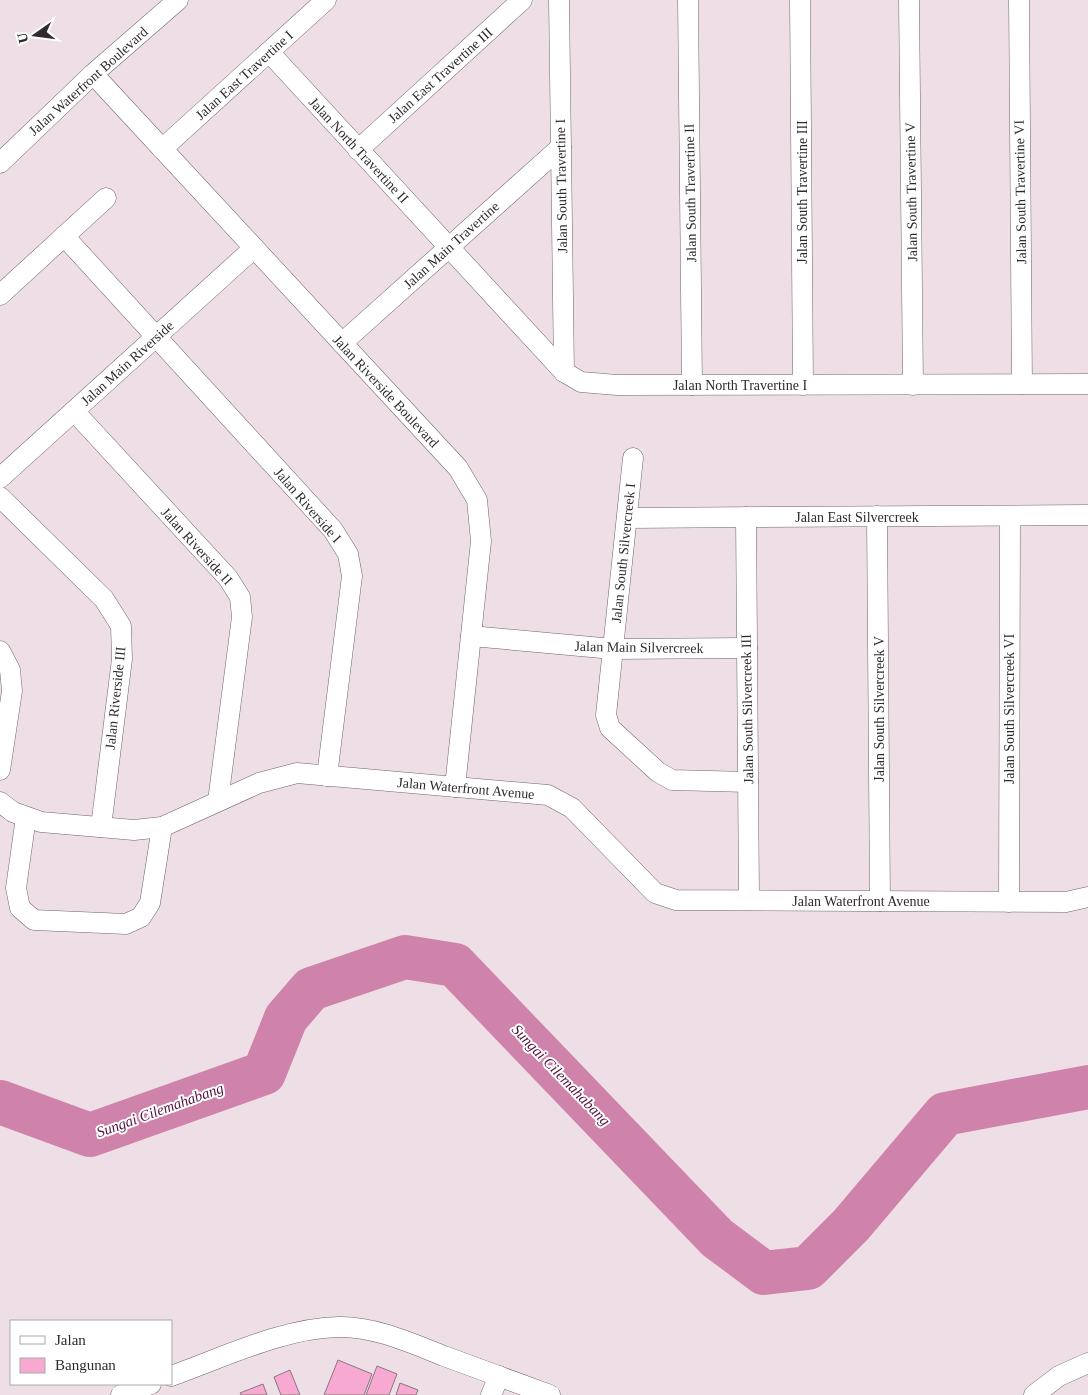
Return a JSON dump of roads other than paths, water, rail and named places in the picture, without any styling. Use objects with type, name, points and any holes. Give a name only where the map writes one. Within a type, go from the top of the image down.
[{"type":"street","name":"Jalan Waterfront Boulevard","points":[[0,163],[93,74],[178,0]]},
{"type":"street","name":"Jalan East Travertine I","points":[[162,149],[326,0]]},
{"type":"street","name":"Jalan East Travertine III","points":[[358,150],[522,0]]},
{"type":"street","name":"Jalan South Travertine I","points":[[558,0],[564,372]]},
{"type":"street","name":"Jalan South Travertine II","points":[[688,0],[692,385]]},
{"type":"street","name":"Jalan South Travertine III","points":[[800,0],[803,385]]},
{"type":"street","name":"Jalan South Travertine V","points":[[908,0],[913,385]]},
{"type":"street","name":"Jalan South Travertine VI","points":[[1019,0],[1022,384]]},
{"type":"street","name":"Jalan North Travertine II","points":[[269,52],[449,247]]},
{"type":"street","name":"Jalan Riverside Boulevard","points":[[93,74],[458,468],[477,500],[481,541],[455,787]]},
{"type":"street","name":"Jalan Main Travertine","points":[[342,343],[560,147]]},
{"type":"street","points":[[0,295],[106,198]]},
{"type":"street","name":"Jalan Riverside I","points":[[64,236],[333,530],[348,554],[352,576],[327,776]]},
{"type":"street","name":"Jalan North Travertine I","points":[[449,247],[564,372],[581,382],[617,385],[1088,384]]},
{"type":"street","name":"Jalan Main Riverside","points":[[0,478],[254,248]]},
{"type":"street","name":"Jalan Riverside II","points":[[74,411],[228,578],[240,597],[242,617],[218,801]]},
{"type":"street","name":"Jalan South Silvercreek I","points":[[633,458],[606,715],[610,728],[658,772],[672,780],[748,782]]},
{"type":"street","name":"Jalan Riverside III","points":[[0,497],[104,599],[120,626],[122,658],[100,827]]},
{"type":"street","name":"Jalan East Silvercreek","points":[[627,518],[1088,515]]},
{"type":"street","name":"Jalan South Silvercreek V","points":[[877,516],[880,901]]},
{"type":"street","name":"Jalan South Silvercreek VI","points":[[1009,902],[1010,516]]},
{"type":"street","name":"Jalan South Silvercreek III","points":[[746,517],[749,900]]},
{"type":"street","name":"Jalan Main Silvercreek","points":[[471,636],[613,649],[747,648]]},
{"type":"street","points":[[0,651],[10,670],[12,692],[0,770]]},
{"type":"street","name":"Jalan Waterfront Avenue","points":[[0,802],[13,812],[41,822],[134,830],[162,827],[260,783],[298,773],[548,795],[572,808],[655,893],[676,900],[1066,902],[1088,897]]},
{"type":"street","points":[[26,817],[16,888],[20,908],[34,920],[126,924],[141,917],[150,903],[162,827]]},
{"type":"street","points":[[172,1376],[264,1342],[304,1332],[338,1327],[370,1331],[398,1338],[550,1395]]},
{"type":"street","points":[[1034,1395],[1059,1376],[1088,1362]]},
{"type":"street","points":[[491,1395],[499,1376]]},
{"type":"street","points":[[121,1395],[148,1385]]},
{"type":"waterway","name":"Sungai Cilemahabang","points":[[0,1102],[90,1135],[264,1073],[286,1018],[311,989],[405,957],[455,965],[717,1238],[764,1273],[808,1268],[851,1225],[945,1114],[1088,1087]]}]
